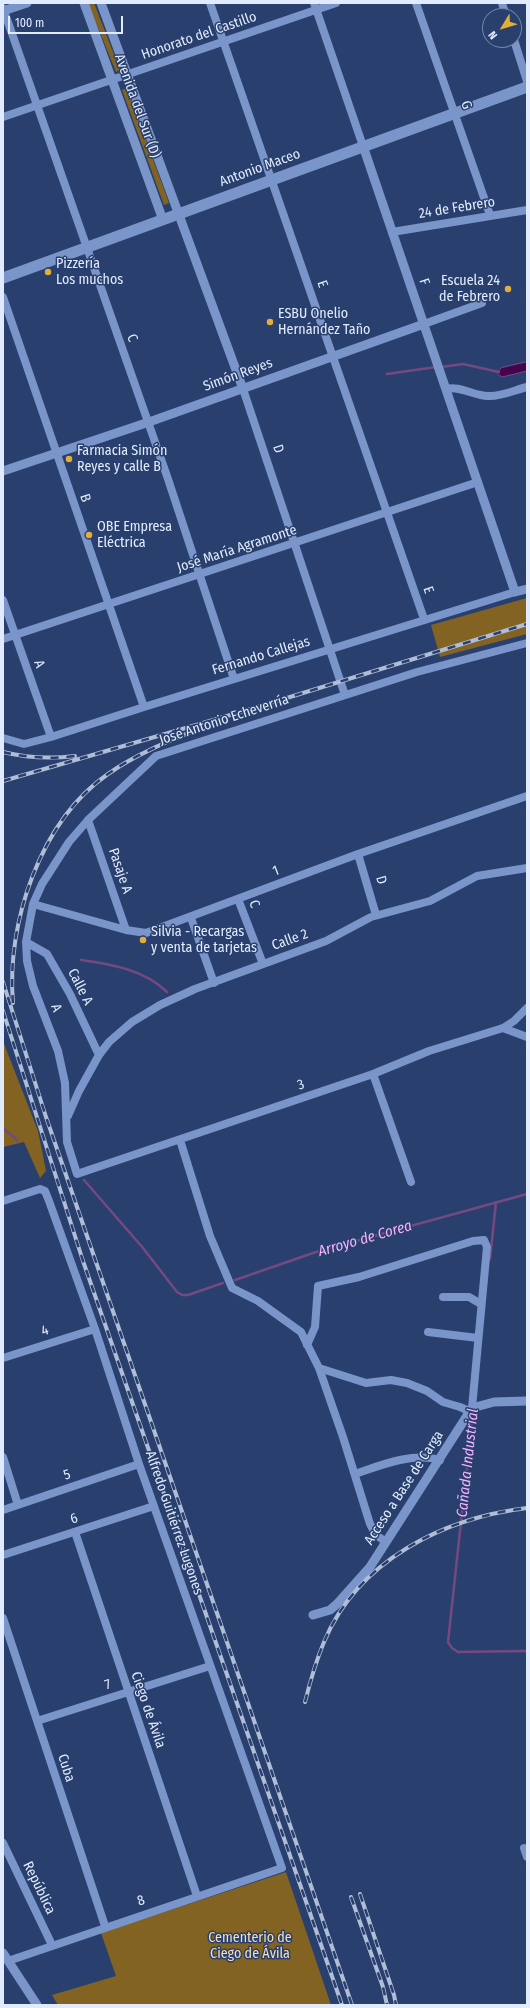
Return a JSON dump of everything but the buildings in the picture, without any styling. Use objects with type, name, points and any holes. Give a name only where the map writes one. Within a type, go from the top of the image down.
[{"type":"main road","name":"Antonio Maceo","points":[[3,278],[527,87]]},
{"type":"street","points":[[3,10],[27,3]]},
{"type":"street","name":"Avenida del Sur (D)","points":[[84,3],[163,220]]},
{"type":"street","name":"Avenida del Sur (D)","points":[[101,3],[179,214]]},
{"type":"street","name":"E","points":[[210,3],[424,619]]},
{"type":"street","name":"Honorato del Castillo","points":[[3,118],[224,42],[315,6],[336,3]]},
{"type":"street","name":"G","points":[[416,3],[490,215]]},
{"type":"street","name":"F","points":[[315,6],[515,592]]},
{"type":"street","name":"C","points":[[3,10],[86,248],[149,422],[201,575],[234,679]]},
{"type":"street","points":[[517,48],[527,81]]},
{"type":"street","name":"24 de Febrero","points":[[392,232],[527,210]]},
{"type":"street","name":"D","points":[[179,214],[243,389],[345,695]]},
{"type":"street","name":"B","points":[[3,297],[144,707]]},
{"type":"street","name":"Simón Reyes","points":[[3,471],[149,422],[482,303]]},
{"type":"street","points":[[445,385],[472,394],[489,397],[527,387]]},
{"type":"street","name":"José María Agramonte","points":[[3,639],[201,575],[478,482]]},
{"type":"street","name":"Fernando Callejas","points":[[3,738],[24,744],[51,737],[424,619],[527,589]]},
{"type":"street","name":"A","points":[[3,600],[51,737]]},
{"type":"street","name":"José Antonio Echeverría","points":[[33,904],[55,862],[88,820],[156,756],[417,672],[527,643]]},
{"type":"street","name":"1","points":[[33,904],[126,930],[146,933],[191,918],[358,854],[527,796]]},
{"type":"street","name":"Pasaje A","points":[[88,820],[126,930]]},
{"type":"street","name":"D","points":[[358,854],[376,915]]},
{"type":"street","name":"Calle 2","points":[[66,1121],[79,1091],[99,1054],[132,1022],[185,993],[326,941],[376,915],[430,900],[477,876],[527,868]]},
{"type":"street","name":"C","points":[[238,899],[263,964]]},
{"type":"street","name":"A","points":[[33,904],[26,942],[27,961],[33,986],[58,1050],[65,1083],[67,1142],[77,1174]]},
{"type":"street","points":[[191,918],[214,983]]},
{"type":"street","name":"Calle A","points":[[26,942],[47,954],[70,994],[99,1054]]},
{"type":"street","name":"3","points":[[77,1174],[373,1074],[429,1051],[503,1028],[514,1021],[527,1008]]},
{"type":"street","points":[[503,1028],[527,1037]]},
{"type":"street","points":[[373,1074],[411,1182]]},
{"type":"street","points":[[180,1140],[210,1236],[232,1288],[258,1301],[301,1332],[319,1368],[355,1474],[370,1524],[376,1535],[386,1542]]},
{"type":"street","name":"Alfredo Guitiérrez Lugones","points":[[3,1201],[40,1189],[45,1191],[95,1329],[138,1464],[282,1868]]},
{"type":"street","points":[[307,1345],[315,1326],[318,1286],[359,1277],[473,1241],[484,1240],[487,1247],[470,1410]]},
{"type":"street","points":[[443,1297],[469,1297],[481,1304]]},
{"type":"street","name":"4","points":[[3,1358],[95,1329]]},
{"type":"street","points":[[428,1332],[478,1338]]},
{"type":"street","points":[[319,1368],[366,1383],[391,1380],[407,1383],[427,1391],[443,1402],[470,1410],[494,1402],[527,1401]]},
{"type":"street","name":"Acceso a Base de Carga","points":[[313,1615],[330,1610],[337,1604],[370,1566],[440,1460],[470,1410]]},
{"type":"street","points":[[3,1457],[18,1505]]},
{"type":"street","points":[[355,1474],[410,1458],[430,1457],[440,1460]]},
{"type":"street","name":"5","points":[[3,1510],[138,1464]]},
{"type":"street","name":"6","points":[[3,1555],[154,1506]]},
{"type":"street","name":"Ciego de Ávila","points":[[75,1532],[197,1896]]},
{"type":"street","name":"Cuba","points":[[3,1618],[105,1926]]},
{"type":"street","name":"7","points":[[37,1721],[210,1666]]},
{"type":"street","name":"República","points":[[3,1843],[52,1945]]},
{"type":"street","points":[[524,1848],[527,1857]]},
{"type":"street","name":"8","points":[[8,1961],[105,1926],[282,1868]]},
{"type":"street","points":[[3,1953],[37,2005]]},
{"type":"green space","points":[[88,3],[94,3],[120,70],[116,72]]},
{"type":"green space","points":[[127,88],[169,203],[164,205],[122,90]]},
{"type":"green space","points":[[527,598],[527,634],[440,657],[431,625]]},
{"type":"green space","points":[[3,1041],[38,1131],[46,1171],[40,1178],[24,1142],[3,1147]]},
{"type":"green space","name":"Cementerio de Ciego de Ávila","points":[[286,1872],[331,2005],[58,2005],[52,1995],[116,1976],[101,1933]]},
{"type":"shaded area","points":[[527,362],[527,371],[502,377],[497,373],[501,368]]},
{"type":"waterway","points":[[441,367],[463,364],[499,372]]},
{"type":"waterway","points":[[387,374],[436,367]]},
{"type":"waterway","points":[[81,960],[116,966],[138,973],[158,984],[167,992]]},
{"type":"waterway","name":"Arroyo de Corea","points":[[3,1128],[17,1140]]},
{"type":"waterway","name":"Arroyo de Corea","points":[[84,1180],[143,1248],[177,1292],[182,1295],[188,1295],[223,1283]]},
{"type":"waterway","name":"Arroyo de Corea","points":[[235,1280],[316,1252],[527,1194]]},
{"type":"waterway","name":"Cañada Industrial","points":[[490,1259],[496,1202]]},
{"type":"waterway","name":"Cañada Industrial","points":[[473,1411],[448,1642],[452,1648],[458,1652],[527,1651]]},
{"type":"railway","points":[[3,781],[251,709],[527,624]]},
{"type":"railway","points":[[13,1003],[12,972],[15,940],[22,908],[32,876],[46,846],[63,818],[84,794],[108,774],[153,748],[201,728]]},
{"type":"railway","points":[[3,752],[21,756],[75,756]]},
{"type":"railway","points":[[3,982],[46,1117],[352,2005]]},
{"type":"railway","points":[[3,1011],[83,1261],[342,2005]]},
{"type":"railway","points":[[305,1702],[321,1649],[339,1613],[358,1588],[381,1566],[407,1548],[435,1533],[496,1513],[527,1508]]},
{"type":"railway","points":[[360,1894],[396,2005]]},
{"type":"railway","points":[[351,1897],[383,1987],[387,2005]]},
{"type":"place","name":"Pizzería Los muchos","points":[[48,272]]},
{"type":"place","name":"Escuela 24 de Febrero","points":[[508,289]]},
{"type":"place","name":"ESBU Onelio Hernández Taño","points":[[270,322]]},
{"type":"place","name":"Farmacia Simón Reyes y calle B","points":[[69,459]]},
{"type":"place","name":"OBE Empresa Eléctrica","points":[[89,535]]},
{"type":"place","name":"Silvia - Recargas y venta de tarjetas","points":[[143,940]]}]
